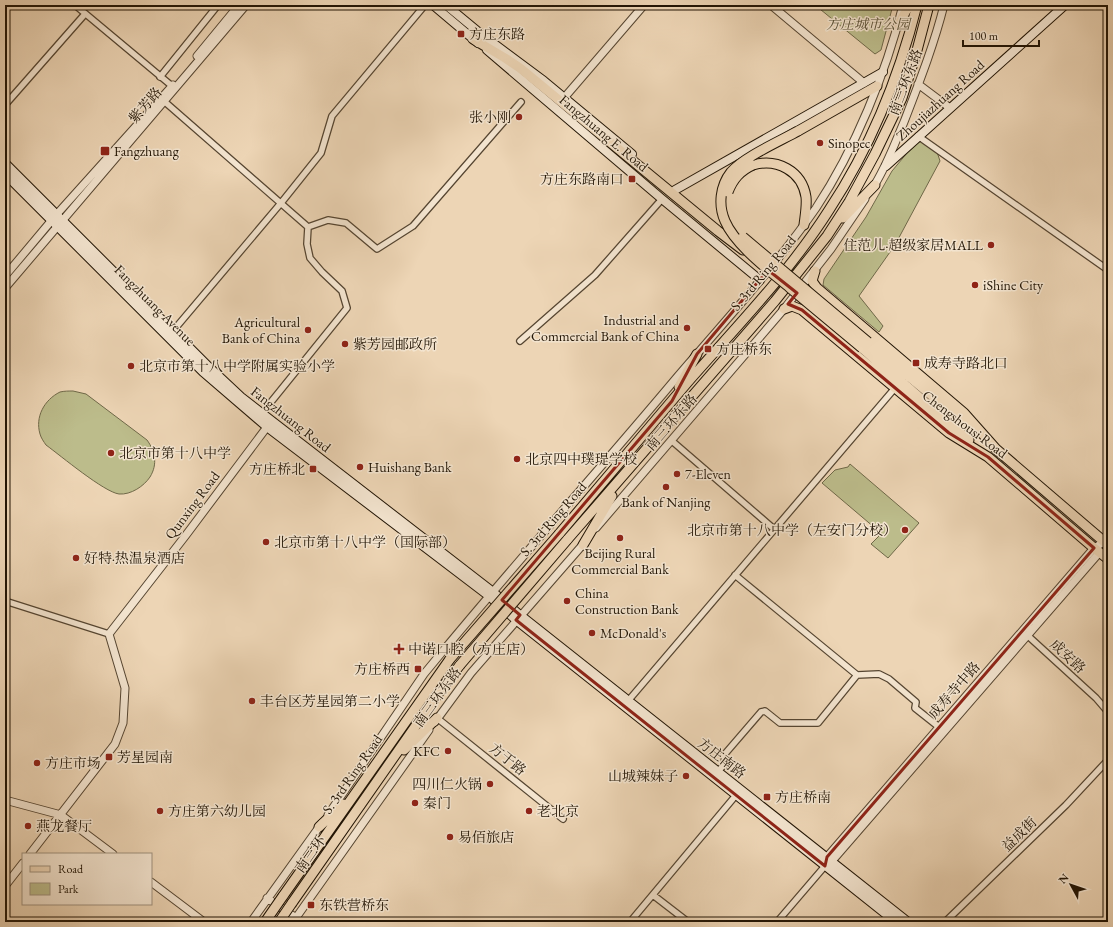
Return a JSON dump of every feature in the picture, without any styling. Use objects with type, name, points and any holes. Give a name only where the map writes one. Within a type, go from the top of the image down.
[{"type":"main road","name":"Fangzhuang E. Road","points":[[433,5],[760,280]]},
{"type":"main road","points":[[446,5],[564,98],[769,269]]},
{"type":"main road","points":[[898,26],[909,5]]},
{"type":"main road","name":"S. 3rd Ring Road","points":[[265,922],[450,660],[790,265],[829,211],[847,181],[876,124],[904,50],[917,5]]},
{"type":"main road","name":"S. 3rd Ring Road","points":[[391,762],[440,691],[460,665],[775,301],[827,236],[849,202],[902,98],[930,5]]},
{"type":"main road","name":"Zhoujiazhuang Road","points":[[886,166],[1065,5]]},
{"type":"main road","points":[[473,39],[520,68],[718,231],[996,449]]},
{"type":"main road","points":[[675,190],[883,72]]},
{"type":"main road","points":[[753,257],[733,234],[725,222],[721,209],[722,189],[728,177],[737,166],[749,158],[877,86]]},
{"type":"main road","name":"Fangzhuang Road","points":[[5,163],[57,220],[269,424],[491,594],[518,618]]},
{"type":"main road","points":[[804,225],[806,196],[804,188],[791,171],[778,164],[765,163],[753,165],[738,175],[731,184],[728,191],[728,215],[734,227],[748,243],[865,345],[988,457]]},
{"type":"main road","points":[[5,174],[57,220]]},
{"type":"main road","points":[[827,236],[875,185]]},
{"type":"main road","name":"Fangzhuang Avenue","points":[[57,220],[204,372],[269,424]]},
{"type":"main road","name":"Chengshousi Road","points":[[815,271],[812,281],[817,288],[964,413],[996,449],[1107,541]]},
{"type":"main road","name":"Chengshousi Road","points":[[784,309],[792,306],[802,310],[950,433],[988,457],[1108,559]]},
{"type":"main road","points":[[844,344],[840,336],[843,328],[851,323],[860,325]]},
{"type":"main road","points":[[672,401],[697,354]]},
{"type":"main road","points":[[583,545],[623,476]]},
{"type":"main road","name":"方庄南路","points":[[518,618],[718,771],[828,861]]},
{"type":"main road","name":"方庄南路","points":[[518,618],[737,794],[908,922]]},
{"type":"main road","points":[[391,762],[438,718]]},
{"type":"main road","name":"南三环","points":[[279,922],[391,762]]},
{"type":"main road","points":[[319,827],[357,791]]},
{"type":"main road","points":[[828,861],[896,922]]},
{"type":"street","points":[[74,5],[172,86]]},
{"type":"street","points":[[160,77],[218,5]]},
{"type":"street","name":"紫芳路","points":[[57,220],[239,5]]},
{"type":"street","name":"紫芳路","points":[[57,220],[165,102],[246,5]]},
{"type":"street","points":[[173,331],[281,204],[321,153],[332,116],[425,5]]},
{"type":"street","points":[[564,98],[644,5]]},
{"type":"street","points":[[771,5],[864,83]]},
{"type":"street","name":"南三环东路","points":[[251,922],[319,827],[424,674],[442,651],[760,280],[804,225],[825,193],[851,147],[883,72],[898,26],[903,5]]},
{"type":"street","name":"南三环东路","points":[[294,920],[471,674],[784,309],[815,271],[845,230],[886,166],[937,33],[944,5]]},
{"type":"street","points":[[5,105],[85,14]]},
{"type":"street","points":[[918,84],[950,108]]},
{"type":"street","points":[[165,102],[308,227]]},
{"type":"street","points":[[308,227],[328,220],[346,223],[377,249],[413,226],[521,102]]},
{"type":"street","points":[[918,136],[1108,270]]},
{"type":"street","points":[[520,341],[595,275],[662,199]]},
{"type":"street","points":[[5,276],[57,220]]},
{"type":"street","points":[[5,288],[57,220]]},
{"type":"street","points":[[271,402],[347,308],[342,291],[310,258],[307,244],[308,227]]},
{"type":"street","points":[[628,701],[895,388]]},
{"type":"street","name":"Qunxing Road","points":[[109,634],[186,535],[269,424]]},
{"type":"street","points":[[672,441],[774,529]]},
{"type":"street","name":"成寿寺中路","points":[[828,861],[939,728],[1107,541]]},
{"type":"street","name":"成寿寺中路","points":[[828,861],[1027,636],[1097,551]]},
{"type":"street","points":[[735,575],[857,675],[879,674],[889,679],[916,702],[915,708],[939,728]]},
{"type":"street","points":[[5,601],[109,634],[125,688],[123,723],[115,744],[31,853]]},
{"type":"street","name":"成安路","points":[[1027,636],[1096,698],[1108,712]]},
{"type":"street","points":[[718,771],[725,764],[724,755],[761,712],[765,711],[780,723],[818,723],[857,675]]},
{"type":"street","name":"方于路","points":[[438,718],[562,819]]},
{"type":"street","name":"益成街","points":[[945,922],[1066,805],[1108,760]]},
{"type":"street","points":[[630,922],[737,794]]},
{"type":"street","points":[[5,800],[60,815],[112,853]]},
{"type":"street","points":[[777,922],[828,861]]},
{"type":"street","points":[[5,886],[22,864]]},
{"type":"street","points":[[152,883],[204,922]]},
{"type":"street","points":[[653,896],[688,922]]},
{"type":"street","points":[[267,898],[294,920]]},
{"type":"highlighted area","points":[[768,270],[797,293],[788,304],[802,310],[949,433],[988,457],[1094,548],[827,857],[825,866],[516,620],[520,615],[502,600],[672,401],[697,354]]},
{"type":"green space","name":"方庄城市公园","points":[[815,5],[893,5],[881,50],[875,54]]},
{"type":"green space","points":[[918,140],[937,152],[940,161],[895,245],[859,296],[883,326],[879,332],[823,285],[824,279],[866,217],[892,171]]},
{"type":"green space","points":[[73,391],[86,394],[147,440],[154,453],[155,462],[150,477],[141,487],[124,494],[112,492],[93,481],[46,445],[41,437],[39,428],[40,415],[45,404],[54,395],[60,392]]},
{"type":"green space","points":[[850,464],[919,523],[888,558],[871,544],[879,536],[873,531],[875,528],[822,483],[835,470],[848,467]]},
{"type":"place","name":"方庄东路","points":[[461,34]]},
{"type":"place","name":"张小刚","points":[[519,117]]},
{"type":"place","name":"Sinopec","points":[[820,143]]},
{"type":"place","name":"Fangzhuang","points":[[105,151]]},
{"type":"place","name":"方庄东路南口","points":[[632,179]]},
{"type":"place","name":"住范儿·超级家居MALL","points":[[991,245]]},
{"type":"place","name":"iShine City","points":[[975,285]]},
{"type":"place","name":"Industrial and Commercial Bank of China","points":[[687,328]]},
{"type":"place","name":"Agricultural Bank of China","points":[[308,330]]},
{"type":"place","name":"紫芳园邮政所","points":[[345,344]]},
{"type":"place","name":"方庄桥东","points":[[708,349]]},
{"type":"place","name":"成寿寺路北口","points":[[916,363]]},
{"type":"place","name":"北京市第十八中学附属实验小学","points":[[131,366]]},
{"type":"place","name":"北京市第十八中学","points":[[111,453]]},
{"type":"place","name":"北京四中璞瑅学校","points":[[517,459]]},
{"type":"place","name":"Huishang Bank","points":[[360,467]]},
{"type":"place","name":"方庄桥北","points":[[313,469]]},
{"type":"place","name":"7-Eleven","points":[[677,474]]},
{"type":"place","name":"Bank of Nanjing","points":[[666,487]]},
{"type":"place","name":"北京市第十八中学（左安门分校）","points":[[905,530]]},
{"type":"place","name":"Beijing Rural Commercial Bank","points":[[620,538]]},
{"type":"place","name":"北京市第十八中学（国际部）","points":[[266,542]]},
{"type":"place","name":"好特·热温泉酒店","points":[[76,558]]},
{"type":"place","name":"China Construction Bank","points":[[567,601]]},
{"type":"place","name":"McDonald's","points":[[592,633]]},
{"type":"place","name":"中诺口腔（方庄店）","points":[[399,649]]},
{"type":"place","name":"方庄桥西","points":[[418,669]]},
{"type":"place","name":"丰台区芳星园第二小学","points":[[252,701]]},
{"type":"place","name":"KFC","points":[[448,751]]},
{"type":"place","name":"芳星园南","points":[[109,757]]},
{"type":"place","name":"方庄市场","points":[[37,763]]},
{"type":"place","name":"山城辣妹子","points":[[686,776]]},
{"type":"place","name":"四川仁火锅","points":[[490,784]]},
{"type":"place","name":"方庄桥南","points":[[767,797]]},
{"type":"place","name":"秦门","points":[[415,803]]},
{"type":"place","name":"方庄第六幼儿园","points":[[160,811]]},
{"type":"place","name":"老北京","points":[[529,811]]},
{"type":"place","name":"燕龙餐厅","points":[[28,826]]},
{"type":"place","name":"易佰旅店","points":[[450,837]]},
{"type":"place","name":"东铁营桥东","points":[[311,905]]}]
